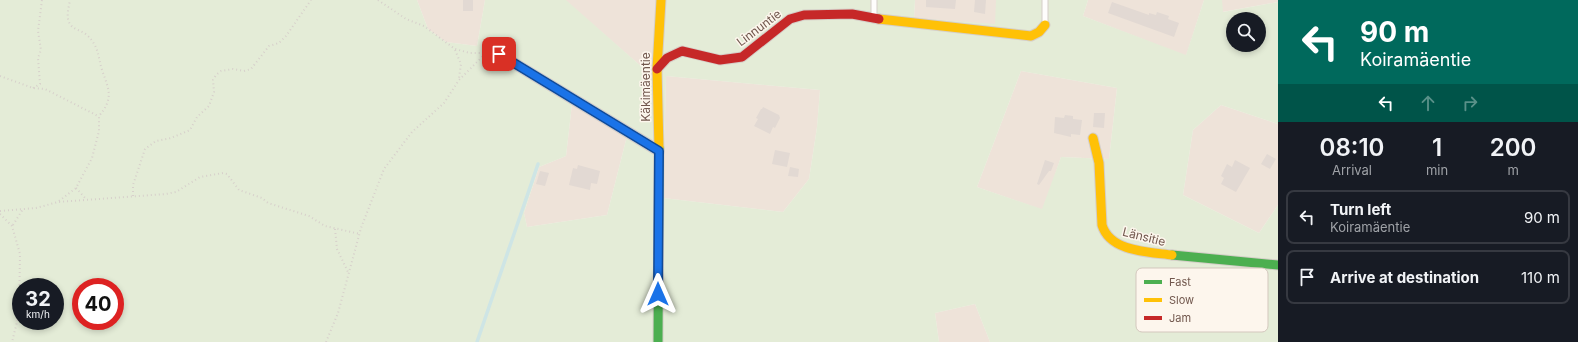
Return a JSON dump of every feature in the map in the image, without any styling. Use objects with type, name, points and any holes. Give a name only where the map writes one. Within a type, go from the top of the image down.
[{"type":"street","name":"Käkimäentie","points":[[658,342],[659,151],[657,69],[661,0]]},
{"type":"street","name":"Linnuntie","points":[[657,69],[667,58],[682,52],[720,60],[742,57],[790,19],[804,15],[852,14],[874,16],[899,22],[1031,36],[1039,32],[1045,25]]},
{"type":"street","points":[[499,54],[659,151]]},
{"type":"street","name":"Länsitie","points":[[1093,138],[1098,163],[1102,225],[1104,232],[1109,238],[1117,243],[1155,253],[1206,260],[1278,265]]},
{"type":"lane","points":[[874,0],[874,16]]},
{"type":"lane","points":[[1044,0],[1045,25]]},
{"type":"path","points":[[33,88],[40,84],[38,58],[41,50],[38,31],[42,0]]},
{"type":"path","points":[[58,202],[76,188],[92,158],[99,131],[99,116],[104,109],[110,92],[102,69],[99,52],[88,35],[72,27],[68,20],[70,0]]},
{"type":"path","points":[[133,196],[133,185],[144,150],[156,141],[171,138],[190,130],[195,124],[197,117],[209,106],[214,92],[213,80],[216,75],[221,71],[233,69],[244,71],[251,69],[269,46],[278,43],[286,36],[311,0]]},
{"type":"path","points":[[378,0],[406,19],[424,26],[455,50],[470,53],[499,54]]},
{"type":"path","points":[[455,50],[461,64],[459,80]]},
{"type":"path","points":[[326,342],[338,313],[360,234],[384,169],[412,132],[444,103],[459,80],[486,53]]},
{"type":"path","points":[[0,76],[33,88],[44,89],[99,116]]},
{"type":"path","points":[[0,211],[23,209],[58,202],[176,192],[200,177],[223,173],[227,174],[239,190],[262,198],[268,203],[309,216],[325,226],[334,229],[348,230],[360,234]]},
{"type":"path","points":[[76,188],[86,200]]},
{"type":"path","points":[[12,226],[23,209]]},
{"type":"path","points":[[0,214],[12,226],[20,254],[18,314],[12,342]]},
{"type":"path","points":[[334,229],[337,249],[348,273]]},
{"type":"shaded area","points":[[417,0],[485,0],[477,46],[446,42],[428,29]]},
{"type":"shaded area","points":[[656,0],[651,75],[566,1]]},
{"type":"shaded area","points":[[915,0],[996,0],[996,25],[914,18]]},
{"type":"shaded area","points":[[1088,0],[1204,0],[1186,56],[1083,16]]},
{"type":"shaded area","points":[[1222,0],[1278,0],[1278,2],[1222,12]]},
{"type":"shaded area","points":[[1021,71],[1117,88],[1109,159],[1061,157],[1043,210],[977,187]]},
{"type":"shaded area","points":[[666,76],[820,90],[817,127],[809,179],[783,212],[663,198]]},
{"type":"shaded area","points":[[572,104],[627,136],[607,215],[527,227],[524,213],[539,167],[566,156]]},
{"type":"shaded area","points":[[1221,105],[1278,124],[1278,205],[1259,233],[1183,195],[1193,130]]},
{"type":"shaded area","points":[[975,304],[990,342],[939,342],[935,313]]},
{"type":"green space","points":[[0,0],[417,0],[428,29],[446,42],[477,46],[485,0],[566,0],[651,75],[656,0],[915,0],[914,18],[995,24],[996,0],[1088,0],[1083,16],[1186,55],[1204,0],[1222,0],[1223,12],[1278,2],[1278,124],[1221,105],[1193,130],[1183,195],[1259,233],[1278,205],[1278,342],[990,342],[975,304],[935,313],[939,342],[0,342]],"holes":[[[1021,71],[1117,88],[1109,159],[1061,157],[1042,209],[977,187]],[[666,76],[820,90],[817,127],[809,179],[783,212],[663,198]],[[572,104],[627,136],[607,215],[527,227],[524,213],[539,167],[566,156]]]},
{"type":"building","points":[[463,0],[473,0],[473,11],[463,11]]},
{"type":"building","points":[[926,0],[956,0],[955,9],[926,7]]},
{"type":"building","points":[[975,0],[986,0],[985,14],[974,12]]},
{"type":"building","points":[[1112,2],[1149,15],[1149,13],[1156,15],[1157,12],[1169,16],[1168,19],[1179,23],[1174,37],[1108,13]]},
{"type":"building","points":[[763,107],[779,115],[780,118],[770,134],[754,126],[758,119],[756,118]]},
{"type":"building","points":[[1094,113],[1105,113],[1104,128],[1093,127]]},
{"type":"building","points":[[1065,115],[1073,116],[1073,119],[1082,120],[1080,135],[1071,134],[1071,137],[1054,133],[1055,117],[1064,118]]},
{"type":"building","points":[[775,150],[790,153],[787,167],[772,164]]},
{"type":"building","points":[[1267,154],[1276,159],[1270,169],[1261,164]]},
{"type":"building","points":[[1045,160],[1054,163],[1051,171],[1049,171],[1039,185],[1037,184]]},
{"type":"building","points":[[1235,160],[1250,168],[1236,192],[1221,184],[1224,178],[1221,176],[1227,164],[1232,167]]},
{"type":"building","points":[[578,165],[600,171],[597,184],[591,183],[590,190],[569,185],[573,168],[577,169]]},
{"type":"building","points":[[790,167],[799,169],[798,177],[788,176]]},
{"type":"building","points":[[540,171],[549,173],[545,186],[536,184]]},
{"type":"waterway","points":[[477,342],[538,164]]},
{"type":"traffic: fast","points":[[658,342],[659,148]]},
{"type":"traffic: fast","points":[[1172,255],[1278,265]]},
{"type":"traffic: slow","points":[[659,148],[657,69],[661,0]]},
{"type":"traffic: slow","points":[[879,19],[1031,36],[1039,32],[1045,25]]},
{"type":"traffic: slow","points":[[1093,138],[1099,163],[1102,225],[1106,234],[1113,241],[1131,249],[1172,255]]},
{"type":"traffic: jam","points":[[657,69],[667,58],[682,51],[720,60],[742,57],[790,19],[804,15],[852,14],[879,19]]},
{"type":"route","points":[[499,54],[659,151],[658,294]]}]
